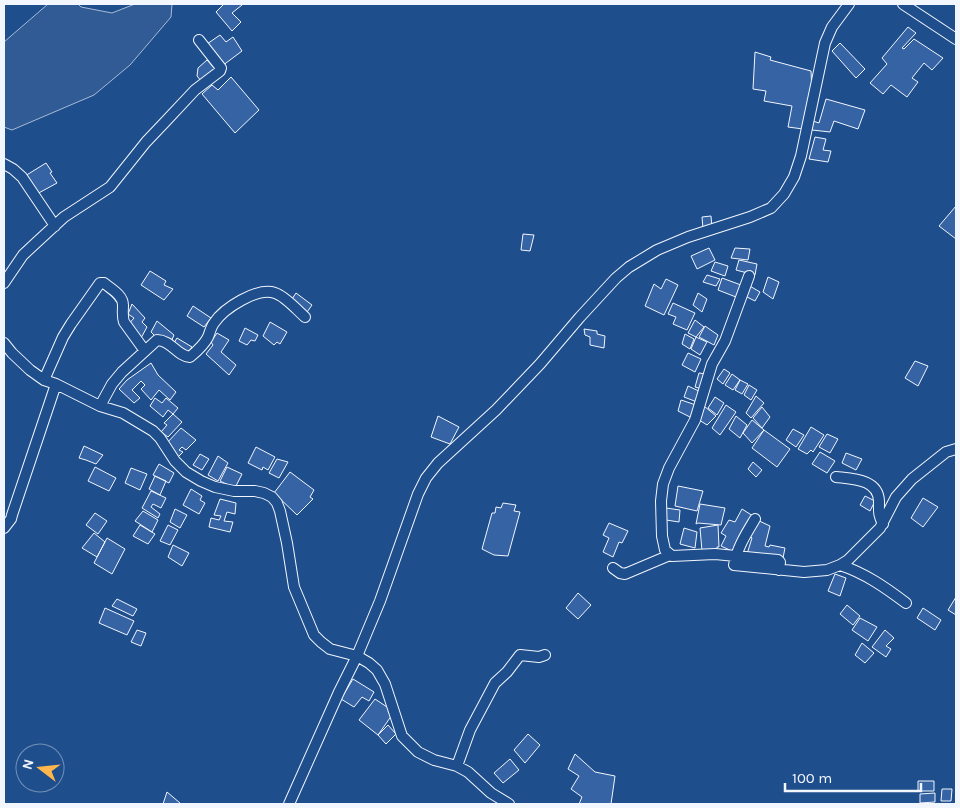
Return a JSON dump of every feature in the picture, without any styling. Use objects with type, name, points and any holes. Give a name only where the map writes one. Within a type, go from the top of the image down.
[{"type":"street","points":[[289,804],[357,656],[380,601],[418,494],[426,478],[438,463],[496,410],[540,364],[616,278],[628,268],[657,250],[771,208],[784,194],[794,176],[801,156],[825,42],[832,27],[848,4]]},
{"type":"street","points":[[903,4],[956,39]]},
{"type":"street","points":[[4,283],[24,255],[76,209],[110,186],[146,142],[195,90],[220,71],[221,68],[200,40]]},
{"type":"street","points":[[4,164],[13,168],[22,177],[55,226]]},
{"type":"street","points":[[670,555],[665,550],[662,536],[661,501],[663,484],[669,468],[695,420],[712,364],[725,341],[749,276]]},
{"type":"street","points":[[44,380],[71,324],[100,283],[104,283],[122,300],[124,322],[145,351]]},
{"type":"street","points":[[100,406],[117,377],[159,340],[167,342],[183,356],[190,358],[206,340],[221,314],[231,306],[258,293],[274,292],[278,294],[305,317]]},
{"type":"street","points":[[4,343],[30,370],[44,380],[100,406],[123,413],[153,431],[160,438],[175,461],[186,472],[201,481],[215,487],[234,491],[255,491],[272,497],[280,511],[294,587],[314,635],[330,648],[357,656],[377,670],[387,691],[400,732],[418,752],[468,772],[487,790],[509,804]]},
{"type":"street","points":[[4,528],[11,520],[56,384]]},
{"type":"street","points":[[755,519],[743,538],[734,565],[779,566],[796,572],[827,570],[840,566],[862,546],[896,497],[912,479],[946,452],[956,449]]},
{"type":"street","points":[[836,477],[867,482],[874,487],[881,520]]},
{"type":"street","points":[[613,568],[625,574],[670,555],[707,553],[735,559]]},
{"type":"street","points":[[840,566],[852,569],[869,578],[906,603]]},
{"type":"street","points":[[457,766],[470,730],[497,680],[507,672],[520,655],[545,655]]},
{"type":"shaded area","points":[[48,4],[78,4],[81,7],[112,13],[135,4],[172,4],[171,17],[130,65],[94,95],[12,130],[4,127],[4,42]]},
{"type":"building","points":[[224,4],[242,5],[232,13],[241,22],[232,31],[216,12]]},
{"type":"building","points":[[908,27],[916,33],[902,48],[904,49],[914,39],[943,58],[932,70],[924,63],[912,78],[918,82],[907,97],[891,85],[883,94],[870,83],[887,64],[882,58]]},
{"type":"building","points":[[220,35],[226,42],[233,37],[242,51],[222,66],[207,44]]},
{"type":"building","points":[[840,43],[865,69],[856,78],[832,51]]},
{"type":"building","points":[[755,52],[771,57],[770,60],[811,71],[812,92],[803,129],[788,127],[792,106],[764,101],[766,91],[753,89]]},
{"type":"building","points":[[207,60],[217,71],[202,82],[197,76],[198,68]]},
{"type":"building","points":[[231,77],[259,110],[235,133],[202,94],[212,85],[218,90]]},
{"type":"building","points":[[826,99],[865,110],[858,129],[834,121],[830,132],[812,130],[813,121],[819,123]]},
{"type":"building","points":[[815,137],[826,139],[823,150],[831,151],[828,162],[809,159]]},
{"type":"building","points":[[46,163],[57,183],[35,195],[25,176]]},
{"type":"building","points":[[956,206],[956,239],[939,226]]},
{"type":"building","points":[[711,216],[712,228],[703,229],[702,217]]},
{"type":"building","points":[[523,234],[534,235],[530,251],[521,250]]},
{"type":"building","points":[[709,248],[715,260],[697,269],[691,256]]},
{"type":"building","points":[[735,248],[750,249],[748,260],[731,258]]},
{"type":"building","points":[[739,260],[757,264],[755,275],[736,270]]},
{"type":"building","points":[[715,262],[728,266],[725,276],[711,271]]},
{"type":"building","points":[[150,271],[166,281],[164,285],[173,289],[164,300],[141,285]]},
{"type":"building","points":[[707,275],[720,279],[716,286],[703,282]]},
{"type":"building","points":[[768,277],[779,282],[773,299],[763,292]]},
{"type":"building","points":[[722,278],[741,285],[736,297],[718,290]]},
{"type":"building","points":[[666,279],[678,285],[664,315],[645,306],[654,284],[661,289]]},
{"type":"building","points":[[748,285],[760,292],[755,301],[743,295]]},
{"type":"building","points":[[296,293],[312,305],[305,315],[290,302]]},
{"type":"building","points":[[698,293],[707,299],[702,312],[693,305]]},
{"type":"building","points":[[673,303],[695,313],[687,330],[673,324],[676,317],[668,314]]},
{"type":"building","points":[[132,304],[145,318],[142,322],[147,327],[141,338],[127,326],[134,318],[128,314]]},
{"type":"building","points":[[193,306],[211,318],[204,327],[187,316]]},
{"type":"building","points":[[695,320],[704,327],[696,337],[688,333]]},
{"type":"building","points":[[157,321],[174,335],[171,342],[158,335],[156,337],[151,332]]},
{"type":"building","points":[[270,322],[287,332],[280,344],[277,342],[274,345],[263,336]]},
{"type":"building","points":[[705,326],[718,335],[714,345],[699,337]]},
{"type":"building","points":[[245,328],[258,335],[255,341],[251,340],[247,345],[239,341]]},
{"type":"building","points":[[584,329],[597,331],[597,334],[605,336],[604,348],[590,345],[590,337],[585,335]]},
{"type":"building","points":[[217,333],[229,340],[221,352],[236,365],[229,375],[206,354],[213,345],[211,342]]},
{"type":"building","points":[[685,334],[694,339],[690,349],[682,344]]},
{"type":"building","points":[[696,337],[707,342],[700,355],[691,349]]},
{"type":"building","points":[[177,338],[192,347],[187,355],[174,343]]},
{"type":"building","points":[[688,353],[701,359],[695,372],[682,365]]},
{"type":"building","points":[[915,361],[928,366],[918,386],[905,378]]},
{"type":"building","points":[[151,363],[158,375],[176,392],[170,400],[159,390],[151,400],[141,389],[145,385],[141,381],[132,390],[140,398],[134,403],[119,389],[127,380]]},
{"type":"building","points":[[724,369],[730,373],[723,384],[717,379]]},
{"type":"building","points":[[699,373],[707,374],[702,389],[695,387]]},
{"type":"building","points":[[732,374],[740,380],[733,390],[725,385]]},
{"type":"building","points":[[740,380],[748,384],[742,394],[735,390]]},
{"type":"building","points":[[749,385],[757,390],[751,400],[744,395]]},
{"type":"building","points":[[688,386],[701,392],[697,402],[684,397]]},
{"type":"building","points":[[756,396],[764,403],[751,418],[746,413]]},
{"type":"building","points":[[715,397],[724,403],[717,415],[708,408]]},
{"type":"building","points":[[155,398],[162,403],[166,398],[178,408],[173,414],[168,410],[163,417],[150,406]]},
{"type":"building","points":[[681,400],[696,405],[692,418],[678,411]]},
{"type":"building","points":[[726,405],[736,412],[720,435],[712,428]]},
{"type":"building","points":[[704,406],[716,416],[707,425],[696,418]]},
{"type":"building","points":[[762,407],[770,417],[762,428],[753,418]]},
{"type":"building","points":[[173,414],[182,422],[168,437],[161,432],[167,425],[164,423]]},
{"type":"building","points":[[438,416],[459,427],[450,444],[431,437]]},
{"type":"building","points":[[736,416],[747,425],[740,438],[729,429]]},
{"type":"building","points":[[752,420],[764,430],[752,443],[743,433]]},
{"type":"building","points":[[811,427],[824,435],[813,452],[811,450],[807,454],[798,449]]},
{"type":"building","points":[[181,428],[196,440],[186,450],[182,447],[179,450],[183,452],[178,457],[165,445]]},
{"type":"building","points":[[793,429],[804,435],[796,447],[786,440]]},
{"type":"building","points":[[764,430],[790,449],[777,467],[752,448]]},
{"type":"building","points":[[827,434],[838,439],[830,453],[819,447]]},
{"type":"building","points":[[84,446],[103,455],[96,464],[79,458]]},
{"type":"building","points":[[256,447],[275,457],[268,470],[263,467],[262,470],[248,463]]},
{"type":"building","points":[[820,452],[835,461],[827,473],[812,464]]},
{"type":"building","points":[[846,453],[862,459],[856,470],[842,463]]},
{"type":"building","points":[[200,454],[209,459],[202,470],[193,465]]},
{"type":"building","points":[[218,456],[228,463],[218,481],[208,475]]},
{"type":"building","points":[[277,459],[288,462],[279,478],[269,473]]},
{"type":"building","points":[[753,462],[762,470],[756,477],[748,469]]},
{"type":"building","points":[[159,464],[174,473],[169,483],[153,475]]},
{"type":"building","points":[[95,467],[116,478],[109,491],[88,481]]},
{"type":"building","points":[[227,467],[242,474],[235,488],[220,481]]},
{"type":"building","points":[[131,468],[147,474],[140,490],[125,483]]},
{"type":"building","points":[[290,472],[314,490],[310,497],[313,499],[297,515],[274,493]]},
{"type":"building","points":[[155,476],[166,481],[160,495],[149,489]]},
{"type":"building","points":[[678,486],[703,491],[697,511],[675,506]]},
{"type":"building","points":[[191,489],[202,496],[200,500],[205,503],[199,514],[183,505]]},
{"type":"building","points":[[151,491],[166,498],[161,508],[153,504],[151,507],[160,514],[158,518],[142,508]]},
{"type":"building","points":[[865,496],[875,501],[870,511],[860,505]]},
{"type":"building","points":[[923,498],[938,507],[923,527],[911,518]]},
{"type":"building","points":[[220,499],[236,503],[235,514],[227,512],[224,521],[233,522],[230,532],[209,527],[211,518],[219,520],[221,516],[214,515]]},
{"type":"building","points":[[503,503],[516,505],[514,511],[520,512],[508,556],[494,555],[482,549],[492,513],[495,513],[496,507],[501,508]]},
{"type":"building","points":[[700,504],[725,508],[721,525],[696,524]]},
{"type":"building","points":[[666,508],[680,510],[679,522],[666,520]]},
{"type":"building","points":[[175,509],[187,515],[180,528],[170,522]]},
{"type":"building","points":[[742,509],[753,516],[734,552],[721,546],[726,536],[721,533],[729,520],[735,522]]},
{"type":"building","points":[[143,511],[158,520],[152,532],[135,521]]},
{"type":"building","points":[[95,513],[107,521],[98,534],[86,525]]},
{"type":"building","points":[[755,519],[770,526],[765,546],[785,548],[783,558],[747,554]]},
{"type":"building","points":[[609,523],[628,531],[622,543],[619,542],[613,557],[603,552],[609,538],[603,535]]},
{"type":"building","points":[[140,525],[155,534],[148,544],[133,536]]},
{"type":"building","points":[[168,525],[178,530],[170,545],[160,541]]},
{"type":"building","points":[[718,525],[719,547],[717,547],[717,550],[702,551],[700,528]]},
{"type":"building","points":[[684,528],[697,532],[695,548],[680,544]]},
{"type":"building","points":[[94,533],[105,542],[97,557],[82,548]]},
{"type":"building","points":[[107,538],[125,549],[112,574],[94,563]]},
{"type":"building","points":[[173,545],[189,553],[182,566],[168,557]]},
{"type":"building","points":[[835,574],[846,578],[840,596],[828,591]]},
{"type":"building","points":[[578,593],[591,605],[578,619],[566,608]]},
{"type":"building","points":[[956,597],[956,615],[948,610]]},
{"type":"building","points":[[117,599],[137,609],[133,616],[112,606]]},
{"type":"building","points":[[847,605],[860,616],[853,625],[840,614]]},
{"type":"building","points":[[105,608],[134,621],[127,635],[99,623]]},
{"type":"building","points":[[923,608],[941,620],[935,630],[917,618]]},
{"type":"building","points":[[860,618],[877,627],[868,641],[852,630]]},
{"type":"building","points":[[137,630],[146,633],[141,646],[131,642]]},
{"type":"building","points":[[885,630],[894,638],[886,646],[891,649],[886,657],[872,647]]},
{"type":"building","points":[[862,643],[874,653],[865,663],[855,655]]},
{"type":"building","points":[[353,679],[374,692],[369,701],[362,697],[354,707],[341,699]]},
{"type":"building","points":[[375,699],[390,709],[388,712],[392,715],[378,735],[359,720]]},
{"type":"building","points":[[388,725],[396,734],[386,744],[378,735]]},
{"type":"building","points":[[528,734],[540,745],[525,763],[514,750]]},
{"type":"building","points":[[575,754],[595,772],[615,776],[611,804],[579,804],[582,797],[571,789],[579,776],[568,769]]},
{"type":"building","points":[[510,759],[519,770],[503,783],[494,773]]},
{"type":"building","points":[[918,781],[934,781],[934,791],[918,791]]},
{"type":"building","points":[[942,789],[952,789],[951,801],[941,801]]},
{"type":"building","points":[[167,792],[180,803],[163,804]]},
{"type":"building","points":[[935,793],[935,802],[920,803],[920,794]]}]
